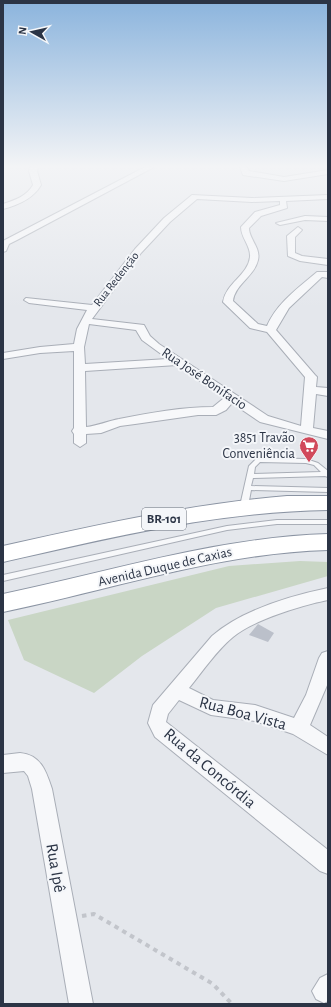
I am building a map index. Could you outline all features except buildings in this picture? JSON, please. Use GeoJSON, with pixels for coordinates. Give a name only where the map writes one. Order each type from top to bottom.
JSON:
{"type":"FeatureCollection","features":[{"type":"Feature","properties":{"kind":"highway","name":"BR-101"},"geometry":{"type":"LineString","coordinates":[[3,554],[200,512],[246,497],[328,503]]}},
{"type":"Feature","properties":{"kind":"highway","name":"Avenida Duque de Caxias"},"geometry":{"type":"LineString","coordinates":[[3,604],[223,553],[261,546],[328,542]]}},
{"type":"Feature","properties":{"kind":"street"},"geometry":{"type":"LineString","coordinates":[[4,245],[62,214]]}},
{"type":"Feature","properties":{"kind":"street","name":"Rua Redenção"},"geometry":{"type":"LineString","coordinates":[[176,214],[167,220],[138,251],[94,308],[82,329],[78,368],[79,437],[117,423],[198,411],[216,411],[231,397]]}},
{"type":"Feature","properties":{"kind":"street"},"geometry":{"type":"LineString","coordinates":[[258,214],[245,227],[245,236],[254,251],[255,258],[246,276],[232,288],[228,296],[228,302],[254,326],[271,330],[310,377],[307,431]]}},
{"type":"Feature","properties":{"kind":"street"},"geometry":{"type":"LineString","coordinates":[[280,224],[305,218],[328,219]]}},
{"type":"Feature","properties":{"kind":"street"},"geometry":{"type":"LineString","coordinates":[[298,230],[291,236],[291,254],[300,258],[328,262]]}},
{"type":"Feature","properties":{"kind":"street"},"geometry":{"type":"LineString","coordinates":[[271,330],[275,320],[286,306],[324,274]]}},
{"type":"Feature","properties":{"kind":"street"},"geometry":{"type":"LineString","coordinates":[[30,300],[94,308]]}},
{"type":"Feature","properties":{"kind":"street","name":"Rua José Bonifacio"},"geometry":{"type":"LineString","coordinates":[[86,321],[140,327],[146,338],[155,346],[264,419],[307,431],[328,435]]}},
{"type":"Feature","properties":{"kind":"street"},"geometry":{"type":"LineString","coordinates":[[3,356],[40,350],[79,347]]}},
{"type":"Feature","properties":{"kind":"street"},"geometry":{"type":"LineString","coordinates":[[78,368],[178,362]]}},
{"type":"Feature","properties":{"kind":"street"},"geometry":{"type":"LineString","coordinates":[[310,390],[328,392]]}},
{"type":"Feature","properties":{"kind":"street","name":"Rua da Concórdia"},"geometry":{"type":"LineString","coordinates":[[328,594],[299,600],[243,623],[229,631],[218,641],[159,711],[157,723],[162,731],[328,863]]}},
{"type":"Feature","properties":{"kind":"street"},"geometry":{"type":"LineString","coordinates":[[299,728],[315,695],[328,658]]}},
{"type":"Feature","properties":{"kind":"street","name":"Rua Boa Vista"},"geometry":{"type":"LineString","coordinates":[[177,691],[211,707],[255,713],[299,728],[328,748]]}},
{"type":"Feature","properties":{"kind":"street","name":"Rua Ipê"},"geometry":{"type":"LineString","coordinates":[[3,764],[24,761],[30,763],[36,770],[42,789],[81,1004]]}},
{"type":"Feature","properties":{"kind":"lane"},"geometry":{"type":"LineString","coordinates":[[328,475],[320,466],[312,462],[263,460],[255,462],[250,476],[246,497],[328,490]]}},
{"type":"Feature","properties":{"kind":"lane"},"geometry":{"type":"LineString","coordinates":[[250,476],[328,475]]}},
{"type":"Feature","properties":{"kind":"lane"},"geometry":{"type":"LineString","coordinates":[[3,578],[227,528],[277,522],[328,522]]}},
{"type":"Feature","properties":{"kind":"path"},"geometry":{"type":"LineString","coordinates":[[66,920],[94,914],[213,984],[232,1004]]}},
{"type":"Feature","properties":{"kind":"green space"},"geometry":{"type":"Polygon","coordinates":[[[300,561],[328,562],[328,576],[216,608],[142,656],[94,693],[24,660],[8,620],[229,566],[300,561]]]}},
{"type":"Feature","properties":{"kind":"place","name":"3851 Travão Conveniência"},"geometry":{"type":"Point","coordinates":[309,463]}}]}
